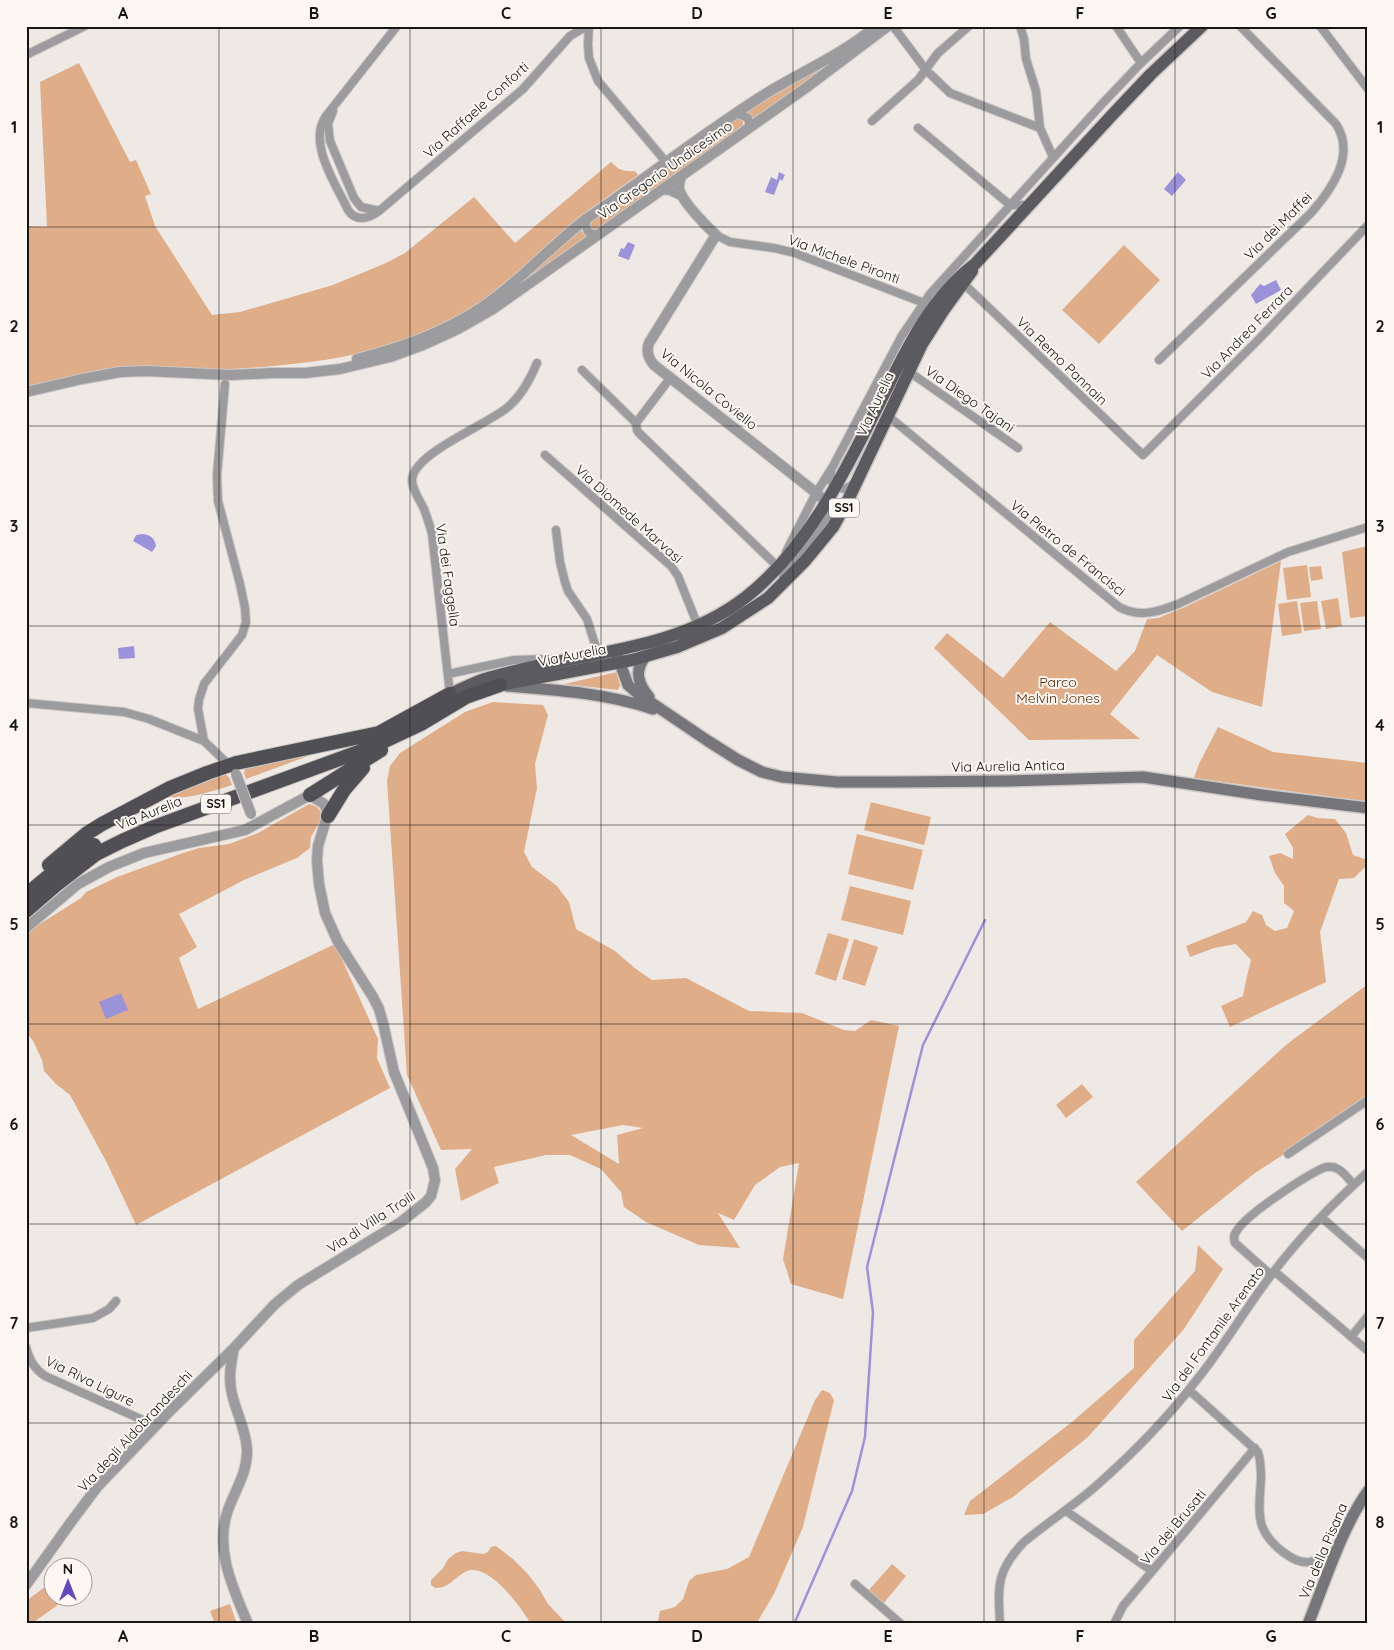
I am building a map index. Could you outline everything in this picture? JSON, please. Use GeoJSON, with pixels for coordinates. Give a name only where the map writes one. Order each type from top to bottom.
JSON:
{"type":"FeatureCollection","features":[{"type":"Feature","properties":{"kind":"highway","name":"Via Aurelia"},"geometry":{"type":"LineString","coordinates":[[26,911],[88,859],[122,841],[178,818],[372,747],[420,724],[466,697],[500,685]]}},
{"type":"Feature","properties":{"kind":"highway","name":"Via Aurelia"},"geometry":{"type":"LineString","coordinates":[[26,895],[76,856],[126,828],[357,744],[382,733],[450,694]]}},
{"type":"Feature","properties":{"kind":"highway"},"geometry":{"type":"LineString","coordinates":[[310,795],[420,724]]}},
{"type":"Feature","properties":{"kind":"highway"},"geometry":{"type":"LineString","coordinates":[[26,888],[52,862],[86,834],[117,815],[170,788],[207,773],[233,769],[382,733]]}},
{"type":"Feature","properties":{"kind":"highway"},"geometry":{"type":"LineString","coordinates":[[328,816],[352,779],[378,752]]}},
{"type":"Feature","properties":{"kind":"main road","name":"Via Aurelia"},"geometry":{"type":"LineString","coordinates":[[450,694],[484,679],[661,640],[698,626],[744,598],[781,564],[817,518],[903,356],[935,304],[955,281],[975,264],[1138,88],[1202,26]]}},
{"type":"Feature","properties":{"kind":"main road","name":"Via Aurelia"},"geometry":{"type":"LineString","coordinates":[[500,685],[620,663],[687,644],[714,632],[755,607],[777,589],[805,561],[826,536],[840,515],[908,371],[934,325],[964,284],[975,264]]}},
{"type":"Feature","properties":{"kind":"main road"},"geometry":{"type":"LineString","coordinates":[[615,650],[628,685],[664,712]]}},
{"type":"Feature","properties":{"kind":"main road"},"geometry":{"type":"LineString","coordinates":[[645,657],[638,674],[639,682],[643,690],[664,712]]}},
{"type":"Feature","properties":{"kind":"main road"},"geometry":{"type":"LineString","coordinates":[[500,685],[589,693],[619,693],[626,690],[628,685]]}},
{"type":"Feature","properties":{"kind":"main road"},"geometry":{"type":"LineString","coordinates":[[589,693],[631,702],[664,712]]}},
{"type":"Feature","properties":{"kind":"main road","name":"Via Aurelia Antica"},"geometry":{"type":"LineString","coordinates":[[664,712],[708,742],[748,765],[768,774],[787,778],[837,782],[906,782],[1143,777],[1262,795],[1368,808]]}},
{"type":"Feature","properties":{"kind":"main road","name":"Via della Pisana"},"geometry":{"type":"LineString","coordinates":[[1308,1624],[1355,1512],[1368,1491]]}},
{"type":"Feature","properties":{"kind":"street"},"geometry":{"type":"LineString","coordinates":[[26,55],[85,26]]}},
{"type":"Feature","properties":{"kind":"street","name":"Via Raffaele Conforti"},"geometry":{"type":"LineString","coordinates":[[397,26],[324,119],[320,129],[319,142],[323,157],[351,215],[357,218],[365,218],[379,211],[523,89],[567,39],[588,26]]}},
{"type":"Feature","properties":{"kind":"street"},"geometry":{"type":"LineString","coordinates":[[588,26],[588,53],[598,82],[666,162]]}},
{"type":"Feature","properties":{"kind":"street","name":"Via Gregorio Undicesimo"},"geometry":{"type":"LineString","coordinates":[[273,373],[374,354],[408,344],[464,318],[497,296],[550,248],[586,219],[666,162],[736,113],[846,48],[876,26]]}},
{"type":"Feature","properties":{"kind":"street","name":"Via Gregorio Undicesimo"},"geometry":{"type":"LineString","coordinates":[[26,392],[120,372],[146,371],[221,375],[305,373],[340,369],[390,357],[431,342],[485,314],[807,87],[888,26]]}},
{"type":"Feature","properties":{"kind":"street"},"geometry":{"type":"LineString","coordinates":[[893,26],[926,70],[942,87],[954,95],[1040,128]]}},
{"type":"Feature","properties":{"kind":"street"},"geometry":{"type":"LineString","coordinates":[[872,120],[918,80],[938,53],[969,26]]}},
{"type":"Feature","properties":{"kind":"street"},"geometry":{"type":"LineString","coordinates":[[1020,26],[1024,39],[1026,59],[1036,91],[1040,128],[1053,157]]}},
{"type":"Feature","properties":{"kind":"street"},"geometry":{"type":"LineString","coordinates":[[1116,26],[1141,63]]}},
{"type":"Feature","properties":{"kind":"street","name":"Via Aurelia"},"geometry":{"type":"LineString","coordinates":[[781,564],[816,493],[832,468],[884,368],[901,337],[924,303],[1053,157],[1141,63],[1180,26]]}},
{"type":"Feature","properties":{"kind":"street","name":"Via dei Maffei"},"geometry":{"type":"LineString","coordinates":[[1159,360],[1311,213],[1332,186],[1342,159],[1343,141],[1336,124],[1240,26]]}},
{"type":"Feature","properties":{"kind":"street"},"geometry":{"type":"LineString","coordinates":[[1320,26],[1368,89]]}},
{"type":"Feature","properties":{"kind":"street"},"geometry":{"type":"LineString","coordinates":[[1159,46],[1169,58]]}},
{"type":"Feature","properties":{"kind":"street"},"geometry":{"type":"LineString","coordinates":[[1117,88],[1138,88]]}},
{"type":"Feature","properties":{"kind":"street","name":"Via Raffaele Conforti"},"geometry":{"type":"LineString","coordinates":[[336,105],[328,124],[328,135],[332,147],[355,201],[364,208],[379,211]]}},
{"type":"Feature","properties":{"kind":"street","name":"Via Gregorio Undicesimo"},"geometry":{"type":"LineString","coordinates":[[736,113],[748,118],[748,128]]}},
{"type":"Feature","properties":{"kind":"street"},"geometry":{"type":"LineString","coordinates":[[918,128],[1010,205],[1030,205]]}},
{"type":"Feature","properties":{"kind":"street"},"geometry":{"type":"LineString","coordinates":[[681,176],[680,189],[683,197]]}},
{"type":"Feature","properties":{"kind":"street"},"geometry":{"type":"LineString","coordinates":[[662,190],[670,191],[683,197]]}},
{"type":"Feature","properties":{"kind":"street","name":"Via Michele Pironti"},"geometry":{"type":"LineString","coordinates":[[683,197],[716,235],[730,242],[795,253],[924,303]]}},
{"type":"Feature","properties":{"kind":"street","name":"Via Gregorio Undicesimo"},"geometry":{"type":"LineString","coordinates":[[586,219],[588,232],[592,235],[598,234]]}},
{"type":"Feature","properties":{"kind":"street","name":"Via Andrea Ferrara"},"geometry":{"type":"LineString","coordinates":[[1143,455],[1259,339],[1368,225]]}},
{"type":"Feature","properties":{"kind":"street","name":"Via Nicola Coviello"},"geometry":{"type":"LineString","coordinates":[[716,235],[649,343],[648,353],[650,361],[816,493]]}},
{"type":"Feature","properties":{"kind":"street","name":"Via Remo Pannain"},"geometry":{"type":"LineString","coordinates":[[964,284],[1143,455]]}},
{"type":"Feature","properties":{"kind":"street"},"geometry":{"type":"LineString","coordinates":[[884,368],[903,356]]}},
{"type":"Feature","properties":{"kind":"street","name":"Via dei Faggella"},"geometry":{"type":"LineString","coordinates":[[448,674],[432,534],[424,509],[413,487],[412,477],[420,464],[429,455],[495,417],[510,406],[526,386],[537,362]]}},
{"type":"Feature","properties":{"kind":"street"},"geometry":{"type":"LineString","coordinates":[[582,370],[636,423],[639,433],[781,564]]}},
{"type":"Feature","properties":{"kind":"street","name":"Via Diego Tajani"},"geometry":{"type":"LineString","coordinates":[[908,371],[1018,448]]}},
{"type":"Feature","properties":{"kind":"street"},"geometry":{"type":"LineString","coordinates":[[636,423],[671,377]]}},
{"type":"Feature","properties":{"kind":"street"},"geometry":{"type":"LineString","coordinates":[[204,741],[199,714],[200,694],[211,674],[242,635],[246,617],[234,561],[218,502],[217,475],[225,384]]}},
{"type":"Feature","properties":{"kind":"street","name":"Via Pietro de Francisci"},"geometry":{"type":"LineString","coordinates":[[887,415],[1119,607],[1133,612],[1148,613],[1178,604],[1288,552],[1368,527]]}},
{"type":"Feature","properties":{"kind":"street","name":"Via Diomede Marvasi"},"geometry":{"type":"LineString","coordinates":[[545,455],[671,566],[678,576],[698,626]]}},
{"type":"Feature","properties":{"kind":"street"},"geometry":{"type":"LineString","coordinates":[[832,468],[830,478],[831,483],[835,487],[846,488],[852,486],[856,481]]}},
{"type":"Feature","properties":{"kind":"street"},"geometry":{"type":"LineString","coordinates":[[777,589],[788,570],[826,520],[829,510],[826,502],[816,493]]}},
{"type":"Feature","properties":{"kind":"street"},"geometry":{"type":"LineString","coordinates":[[556,530],[560,562],[568,591],[587,619],[598,654]]}},
{"type":"Feature","properties":{"kind":"street","name":"Via Aurelia"},"geometry":{"type":"LineString","coordinates":[[448,674],[514,660],[542,659],[564,661]]}},
{"type":"Feature","properties":{"kind":"street"},"geometry":{"type":"LineString","coordinates":[[448,674],[450,694]]}},
{"type":"Feature","properties":{"kind":"street"},"geometry":{"type":"LineString","coordinates":[[26,703],[124,712],[149,719],[204,741],[233,769],[254,826]]}},
{"type":"Feature","properties":{"kind":"street"},"geometry":{"type":"LineString","coordinates":[[26,928],[78,884],[116,863],[136,856],[254,826],[310,795],[326,807],[328,816]]}},
{"type":"Feature","properties":{"kind":"street","name":"Via di Villa Troili"},"geometry":{"type":"LineString","coordinates":[[234,1348],[282,1298],[298,1285],[401,1222],[429,1199],[434,1185],[432,1164],[394,1072],[384,1023],[379,1009],[338,942],[325,913],[319,884],[317,855],[321,835],[328,816]]}},
{"type":"Feature","properties":{"kind":"street"},"geometry":{"type":"LineString","coordinates":[[1288,1154],[1368,1100]]}},
{"type":"Feature","properties":{"kind":"street"},"geometry":{"type":"LineString","coordinates":[[1354,1185],[1338,1169],[1329,1166],[1323,1168],[1261,1207],[1240,1226],[1234,1234],[1234,1243],[1368,1351]]}},
{"type":"Feature","properties":{"kind":"street","name":"Via del Fontanile Arenato"},"geometry":{"type":"LineString","coordinates":[[1000,1624],[998,1588],[1010,1559],[1024,1542],[1095,1487],[1170,1412],[1215,1356],[1273,1273],[1295,1246],[1321,1217],[1367,1173]]}},
{"type":"Feature","properties":{"kind":"street"},"geometry":{"type":"LineString","coordinates":[[1321,1217],[1368,1258]]}},
{"type":"Feature","properties":{"kind":"street"},"geometry":{"type":"LineString","coordinates":[[26,1328],[93,1318],[109,1309],[116,1301]]}},
{"type":"Feature","properties":{"kind":"street"},"geometry":{"type":"LineString","coordinates":[[1351,1336],[1368,1316]]}},
{"type":"Feature","properties":{"kind":"street","name":"Via Riva Ligure"},"geometry":{"type":"LineString","coordinates":[[26,1347],[34,1366],[46,1376],[156,1426]]}},
{"type":"Feature","properties":{"kind":"street"},"geometry":{"type":"LineString","coordinates":[[234,1348],[230,1368],[230,1384],[245,1439],[247,1455],[243,1476],[225,1517],[222,1543],[230,1578],[248,1624]]}},
{"type":"Feature","properties":{"kind":"street","name":"Via degli Aldobrandeschi"},"geometry":{"type":"LineString","coordinates":[[26,1585],[98,1486],[234,1348]]}},
{"type":"Feature","properties":{"kind":"street"},"geometry":{"type":"LineString","coordinates":[[1189,1390],[1255,1448],[1261,1465],[1260,1505],[1262,1529],[1267,1538],[1285,1553],[1303,1563],[1314,1562],[1338,1550]]}},
{"type":"Feature","properties":{"kind":"street","name":"Via dei Brusati"},"geometry":{"type":"LineString","coordinates":[[1114,1624],[1123,1606],[1255,1448]]}},
{"type":"Feature","properties":{"kind":"street"},"geometry":{"type":"LineString","coordinates":[[1066,1511],[1152,1571]]}},
{"type":"Feature","properties":{"kind":"street"},"geometry":{"type":"LineString","coordinates":[[855,1584],[901,1624]]}},
{"type":"Feature","properties":{"kind":"green space"},"geometry":{"type":"Polygon","coordinates":[[[844,54],[752,122],[751,116],[745,111],[773,93],[844,54]]]}},
{"type":"Feature","properties":{"kind":"green space"},"geometry":{"type":"Polygon","coordinates":[[[79,63],[130,162],[136,160],[151,194],[145,196],[155,226],[212,315],[240,312],[333,285],[386,263],[405,253],[474,197],[515,243],[611,162],[619,169],[635,171],[638,175],[568,226],[508,281],[476,306],[448,322],[389,346],[327,360],[232,369],[220,372],[129,368],[93,371],[26,388],[26,226],[47,227],[40,82],[79,63]]]}},
{"type":"Feature","properties":{"kind":"green space"},"geometry":{"type":"Polygon","coordinates":[[[736,118],[743,121],[743,127],[599,229],[591,228],[590,221],[736,118]]]}},
{"type":"Feature","properties":{"kind":"green space"},"geometry":{"type":"Polygon","coordinates":[[[581,228],[587,237],[501,297],[581,228]]]}},
{"type":"Feature","properties":{"kind":"green space"},"geometry":{"type":"Polygon","coordinates":[[[1124,245],[1160,280],[1099,344],[1062,310],[1124,245]]]}},
{"type":"Feature","properties":{"kind":"green space"},"geometry":{"type":"Polygon","coordinates":[[[1368,546],[1368,616],[1350,618],[1342,552],[1368,546]]]}},
{"type":"Feature","properties":{"kind":"green space","name":"Parco Melvin Jones"},"geometry":{"type":"Polygon","coordinates":[[[1281,561],[1262,707],[1212,692],[1157,655],[1110,714],[1140,739],[1029,740],[934,648],[947,633],[1003,678],[1050,622],[1116,671],[1135,651],[1147,619],[1158,618],[1185,607],[1281,561]]]}},
{"type":"Feature","properties":{"kind":"green space"},"geometry":{"type":"Polygon","coordinates":[[[1307,565],[1311,597],[1287,600],[1283,568],[1307,565]]]}},
{"type":"Feature","properties":{"kind":"green space"},"geometry":{"type":"Polygon","coordinates":[[[1321,566],[1323,579],[1311,581],[1309,567],[1321,566]]]}},
{"type":"Feature","properties":{"kind":"green space"},"geometry":{"type":"Polygon","coordinates":[[[1338,598],[1342,626],[1326,629],[1321,601],[1338,598]]]}},
{"type":"Feature","properties":{"kind":"green space"},"geometry":{"type":"Polygon","coordinates":[[[1297,601],[1302,633],[1282,636],[1278,604],[1297,601]]]}},
{"type":"Feature","properties":{"kind":"green space"},"geometry":{"type":"Polygon","coordinates":[[[1317,601],[1321,629],[1304,631],[1300,603],[1317,601]]]}},
{"type":"Feature","properties":{"kind":"green space"},"geometry":{"type":"Polygon","coordinates":[[[617,672],[620,686],[618,690],[564,684],[617,672]]]}},
{"type":"Feature","properties":{"kind":"green space"},"geometry":{"type":"Polygon","coordinates":[[[493,702],[543,705],[548,715],[535,764],[537,788],[524,852],[532,867],[557,886],[569,902],[576,929],[615,951],[652,980],[686,978],[749,1011],[802,1013],[844,1030],[855,1031],[871,1020],[899,1026],[843,1299],[791,1284],[783,1259],[799,1163],[780,1167],[755,1185],[734,1220],[718,1213],[740,1248],[699,1245],[646,1222],[624,1207],[621,1192],[601,1169],[570,1155],[546,1155],[494,1167],[499,1183],[461,1201],[455,1169],[472,1149],[441,1150],[407,1075],[387,781],[390,766],[400,753],[465,712],[493,702]],[[623,1125],[571,1135],[619,1164],[617,1135],[643,1128],[623,1125]]]}},
{"type":"Feature","properties":{"kind":"green space"},"geometry":{"type":"Polygon","coordinates":[[[1218,727],[1273,752],[1368,763],[1368,802],[1194,778],[1218,727]]]}},
{"type":"Feature","properties":{"kind":"green space"},"geometry":{"type":"Polygon","coordinates":[[[319,752],[246,779],[244,773],[245,768],[319,752]]]}},
{"type":"Feature","properties":{"kind":"green space"},"geometry":{"type":"Polygon","coordinates":[[[224,774],[229,777],[232,785],[181,798],[167,796],[181,789],[224,774]]]}},
{"type":"Feature","properties":{"kind":"green space"},"geometry":{"type":"Polygon","coordinates":[[[871,802],[931,817],[924,845],[864,830],[871,802]]]}},
{"type":"Feature","properties":{"kind":"green space"},"geometry":{"type":"Polygon","coordinates":[[[309,804],[318,808],[322,818],[311,837],[310,848],[297,858],[244,880],[179,914],[197,947],[179,958],[198,1009],[335,944],[378,1039],[377,1058],[390,1088],[136,1225],[107,1163],[70,1095],[44,1071],[42,1060],[33,1041],[26,1032],[26,936],[35,927],[81,898],[86,892],[117,877],[199,848],[229,844],[258,833],[309,804]]]}},
{"type":"Feature","properties":{"kind":"green space"},"geometry":{"type":"Polygon","coordinates":[[[1308,815],[1318,818],[1335,819],[1346,833],[1353,855],[1368,860],[1368,864],[1354,878],[1339,879],[1320,932],[1326,982],[1230,1027],[1221,1006],[1243,996],[1251,960],[1236,944],[1214,948],[1190,957],[1186,946],[1246,922],[1253,911],[1262,915],[1266,925],[1275,931],[1287,928],[1294,911],[1284,903],[1284,886],[1275,873],[1269,856],[1280,853],[1293,859],[1293,848],[1285,834],[1308,815]]]}},
{"type":"Feature","properties":{"kind":"green space"},"geometry":{"type":"Polygon","coordinates":[[[857,834],[923,850],[913,890],[848,874],[857,834]]]}},
{"type":"Feature","properties":{"kind":"green space"},"geometry":{"type":"Polygon","coordinates":[[[850,886],[911,901],[903,935],[841,920],[850,886]]]}},
{"type":"Feature","properties":{"kind":"green space"},"geometry":{"type":"Polygon","coordinates":[[[828,933],[849,939],[836,981],[815,974],[828,933]]]}},
{"type":"Feature","properties":{"kind":"green space"},"geometry":{"type":"Polygon","coordinates":[[[854,939],[878,947],[865,986],[842,979],[854,939]]]}},
{"type":"Feature","properties":{"kind":"green space"},"geometry":{"type":"Polygon","coordinates":[[[1368,984],[1368,1096],[1339,1119],[1255,1173],[1182,1231],[1136,1182],[1287,1044],[1368,984]]]}},
{"type":"Feature","properties":{"kind":"green space"},"geometry":{"type":"Polygon","coordinates":[[[1082,1084],[1093,1097],[1066,1118],[1056,1105],[1082,1084]]]}},
{"type":"Feature","properties":{"kind":"green space"},"geometry":{"type":"Polygon","coordinates":[[[1198,1245],[1223,1269],[1184,1329],[1088,1437],[1013,1497],[983,1514],[964,1515],[970,1501],[1072,1422],[1134,1368],[1134,1340],[1195,1271],[1198,1245]]]}},
{"type":"Feature","properties":{"kind":"green space"},"geometry":{"type":"Polygon","coordinates":[[[822,1390],[830,1393],[834,1400],[803,1527],[774,1594],[756,1624],[661,1624],[658,1621],[660,1611],[675,1607],[683,1599],[689,1581],[696,1575],[727,1569],[749,1557],[815,1400],[822,1390]]]}},
{"type":"Feature","properties":{"kind":"green space"},"geometry":{"type":"Polygon","coordinates":[[[496,1546],[528,1574],[548,1604],[567,1624],[531,1624],[520,1607],[502,1587],[493,1579],[474,1570],[465,1572],[444,1587],[435,1588],[431,1585],[431,1580],[443,1568],[448,1559],[456,1553],[462,1551],[483,1554],[488,1552],[491,1547],[496,1546]]]}},
{"type":"Feature","properties":{"kind":"green space"},"geometry":{"type":"Polygon","coordinates":[[[892,1564],[906,1576],[883,1604],[868,1591],[892,1564]]]}},
{"type":"Feature","properties":{"kind":"green space"},"geometry":{"type":"Polygon","coordinates":[[[42,1589],[42,1608],[54,1608],[31,1624],[27,1624],[26,1601],[42,1589]]]}},
{"type":"Feature","properties":{"kind":"green space"},"geometry":{"type":"Polygon","coordinates":[[[230,1604],[237,1624],[215,1624],[210,1611],[230,1604]]]}},
{"type":"Feature","properties":{"kind":"shaded area"},"geometry":{"type":"Polygon","coordinates":[[[779,172],[785,175],[782,181],[780,179],[774,195],[765,192],[771,177],[777,180],[779,172]]]}},
{"type":"Feature","properties":{"kind":"shaded area"},"geometry":{"type":"Polygon","coordinates":[[[1178,172],[1186,180],[1172,196],[1164,189],[1178,172]]]}},
{"type":"Feature","properties":{"kind":"shaded area"},"geometry":{"type":"Polygon","coordinates":[[[628,242],[635,245],[629,260],[618,256],[621,248],[624,249],[628,242]]]}},
{"type":"Feature","properties":{"kind":"shaded area"},"geometry":{"type":"Polygon","coordinates":[[[1276,280],[1281,290],[1256,304],[1251,295],[1260,284],[1264,286],[1276,280]]]}},
{"type":"Feature","properties":{"kind":"shaded area"},"geometry":{"type":"Polygon","coordinates":[[[142,534],[153,539],[156,546],[152,552],[133,541],[136,535],[142,534]]]}},
{"type":"Feature","properties":{"kind":"shaded area"},"geometry":{"type":"Polygon","coordinates":[[[134,646],[135,658],[119,659],[118,648],[134,646]]]}},
{"type":"Feature","properties":{"kind":"shaded area"},"geometry":{"type":"Polygon","coordinates":[[[121,993],[128,1010],[106,1019],[99,1002],[121,993]]]}},
{"type":"Feature","properties":{"kind":"waterway"},"geometry":{"type":"LineString","coordinates":[[794,1624],[852,1491],[865,1437],[873,1312],[867,1267],[923,1045],[985,920]]}}]}
